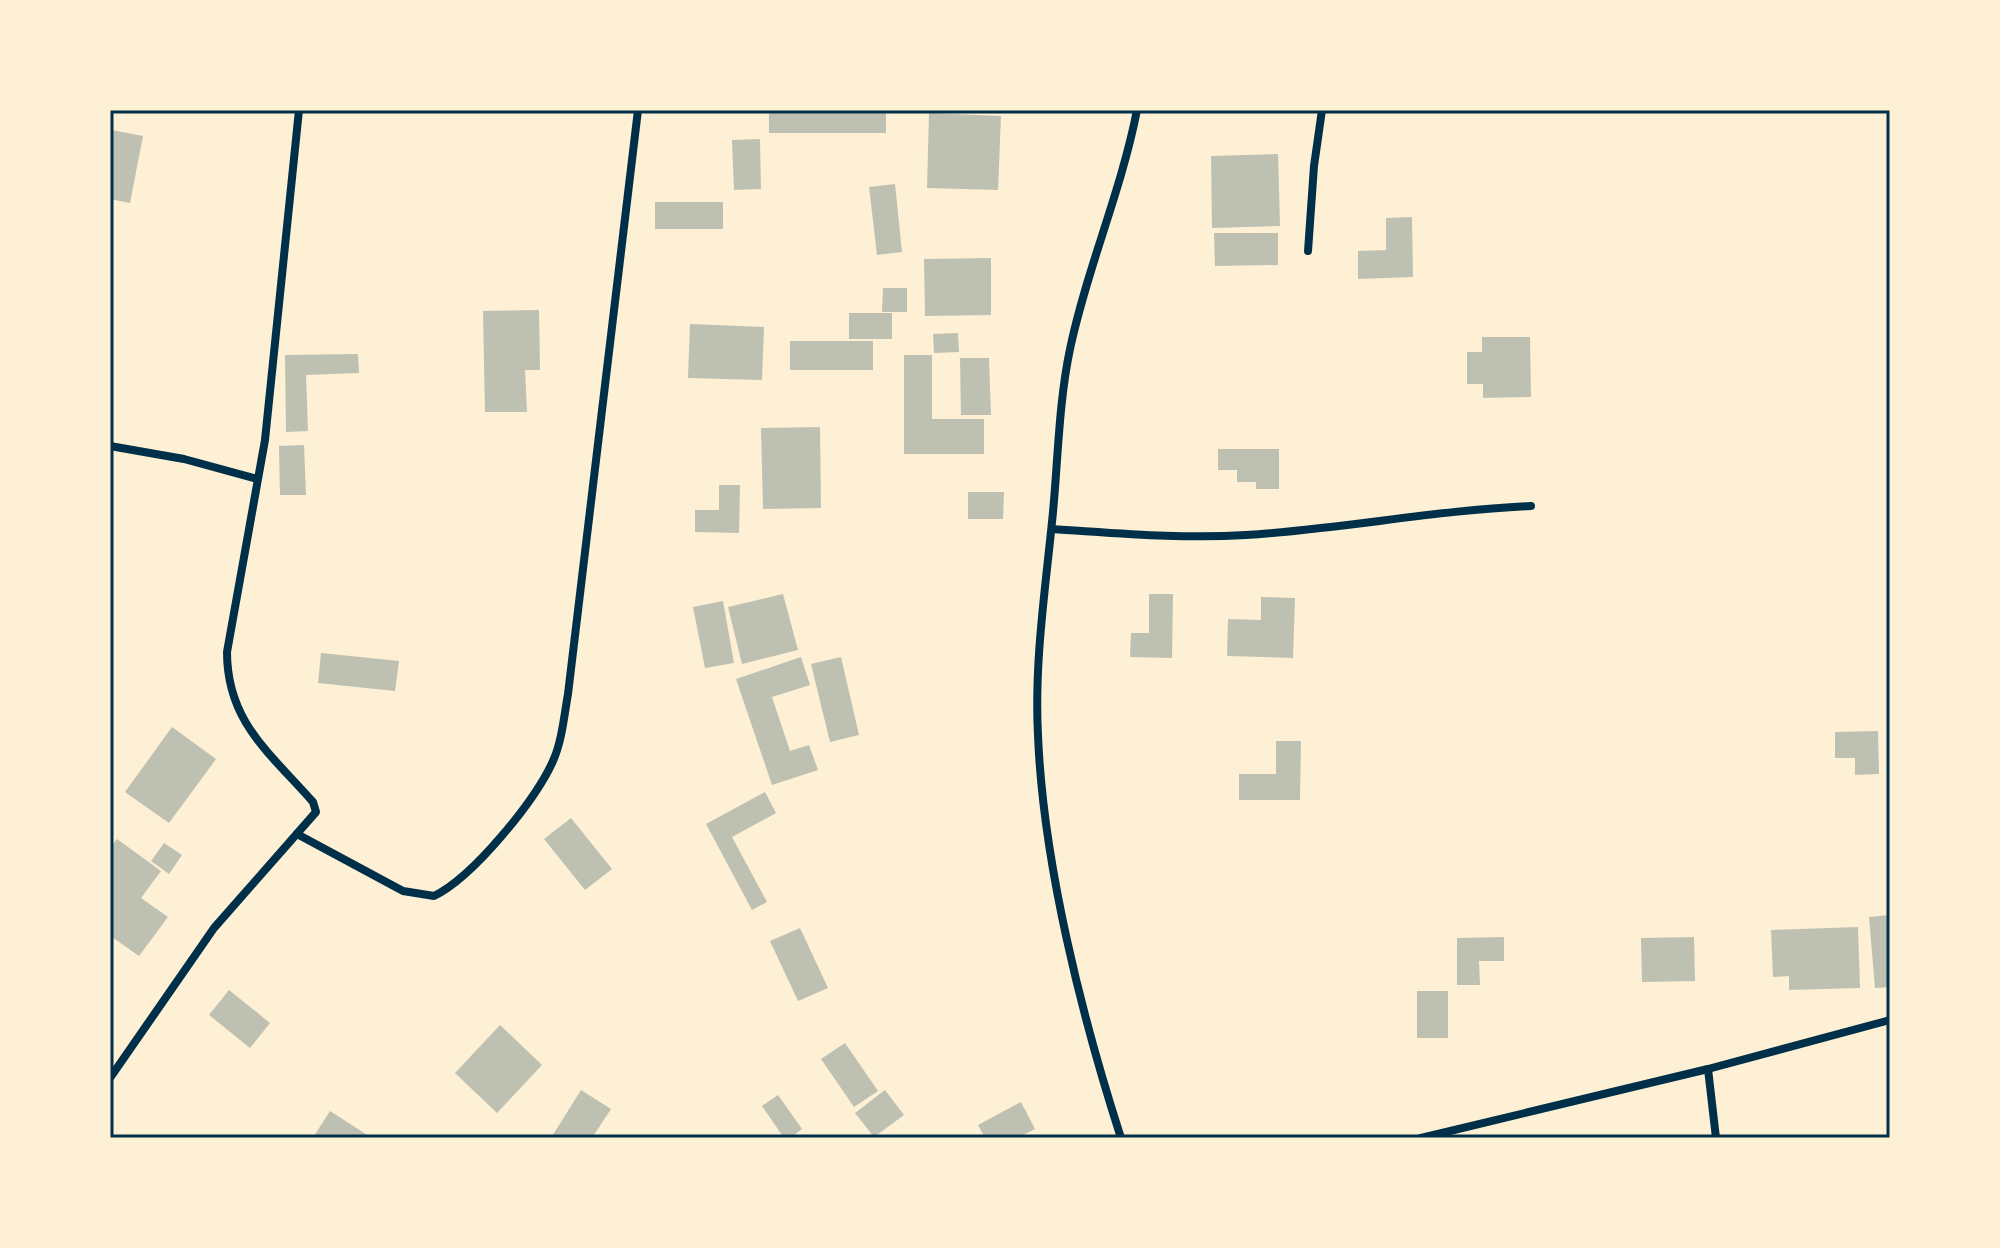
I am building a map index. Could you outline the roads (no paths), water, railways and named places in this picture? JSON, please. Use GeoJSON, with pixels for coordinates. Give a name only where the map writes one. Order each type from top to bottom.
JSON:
{"type":"FeatureCollection","features":[{"type":"Feature","properties":{"kind":"street"},"geometry":{"type":"LineString","coordinates":[[110,1078],[214,928],[315,814],[313,802],[240,718],[227,671],[227,652],[265,440],[299,110]]}},
{"type":"Feature","properties":{"kind":"street"},"geometry":{"type":"LineString","coordinates":[[297,834],[403,891],[434,896],[486,851],[540,786],[554,759],[568,694],[638,110]]}},
{"type":"Feature","properties":{"kind":"street"},"geometry":{"type":"LineString","coordinates":[[1121,1138],[1067,939],[1040,775],[1039,664],[1069,353],[1083,294],[1128,160],[1137,110]]}},
{"type":"Feature","properties":{"kind":"street"},"geometry":{"type":"LineString","coordinates":[[1308,251],[1322,110]]}},
{"type":"Feature","properties":{"kind":"street"},"geometry":{"type":"LineString","coordinates":[[110,446],[184,459],[257,479]]}},
{"type":"Feature","properties":{"kind":"street"},"geometry":{"type":"LineString","coordinates":[[1052,529],[1174,537],[1246,535],[1460,509],[1531,506]]}},
{"type":"Feature","properties":{"kind":"street"},"geometry":{"type":"LineString","coordinates":[[1421,1138],[1708,1069],[1890,1020]]}},
{"type":"Feature","properties":{"kind":"street"},"geometry":{"type":"LineString","coordinates":[[1708,1069],[1716,1138]]}}]}
